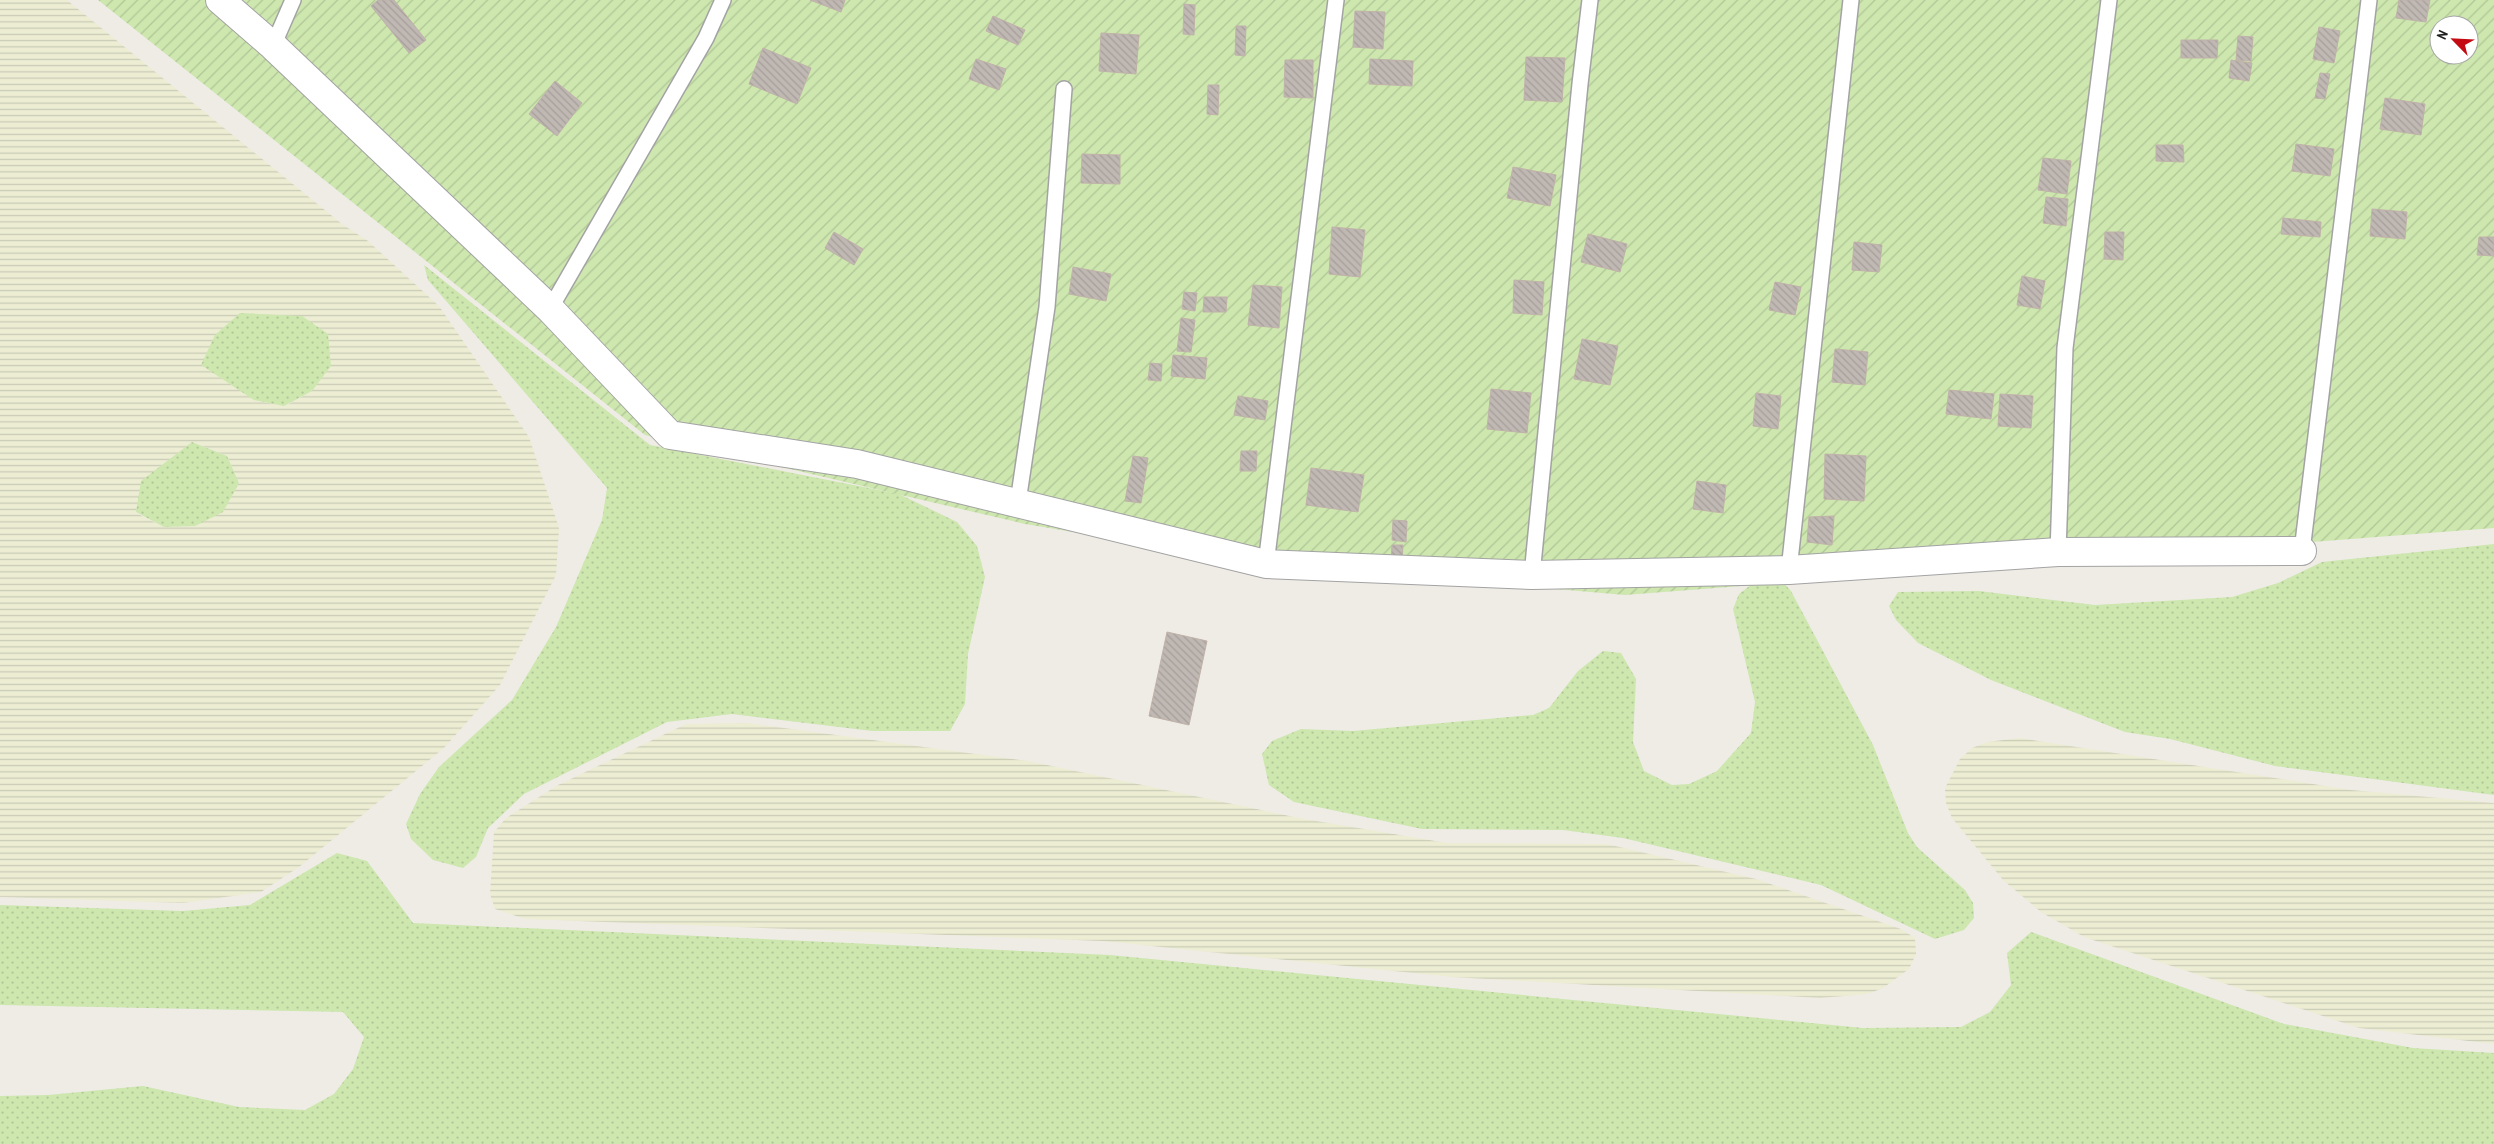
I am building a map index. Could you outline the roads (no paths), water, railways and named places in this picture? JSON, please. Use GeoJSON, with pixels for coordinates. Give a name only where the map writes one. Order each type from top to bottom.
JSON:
{"type":"FeatureCollection","features":[{"type":"Feature","properties":{"kind":"street"},"geometry":{"type":"LineString","coordinates":[[220,0],[272,46],[550,309],[670,435],[857,464],[1266,564],[1532,574],[1789,570],[2058,552],[2302,552]]}},
{"type":"Feature","properties":{"kind":"lane"},"geometry":{"type":"LineString","coordinates":[[272,46],[293,0]]}},
{"type":"Feature","properties":{"kind":"lane"},"geometry":{"type":"LineString","coordinates":[[550,309],[706,38],[724,0]]}},
{"type":"Feature","properties":{"kind":"lane"},"geometry":{"type":"LineString","coordinates":[[1266,564],[1336,0]]}},
{"type":"Feature","properties":{"kind":"lane"},"geometry":{"type":"LineString","coordinates":[[1532,574],[1580,84],[1590,0]]}},
{"type":"Feature","properties":{"kind":"lane"},"geometry":{"type":"LineString","coordinates":[[1789,570],[1851,0]]}},
{"type":"Feature","properties":{"kind":"lane"},"geometry":{"type":"LineString","coordinates":[[2058,552],[2065,348],[2109,0]]}},
{"type":"Feature","properties":{"kind":"lane"},"geometry":{"type":"LineString","coordinates":[[2302,552],[2369,0]]}},
{"type":"Feature","properties":{"kind":"lane"},"geometry":{"type":"LineString","coordinates":[[1018,502],[1047,307],[1064,89]]}}]}
